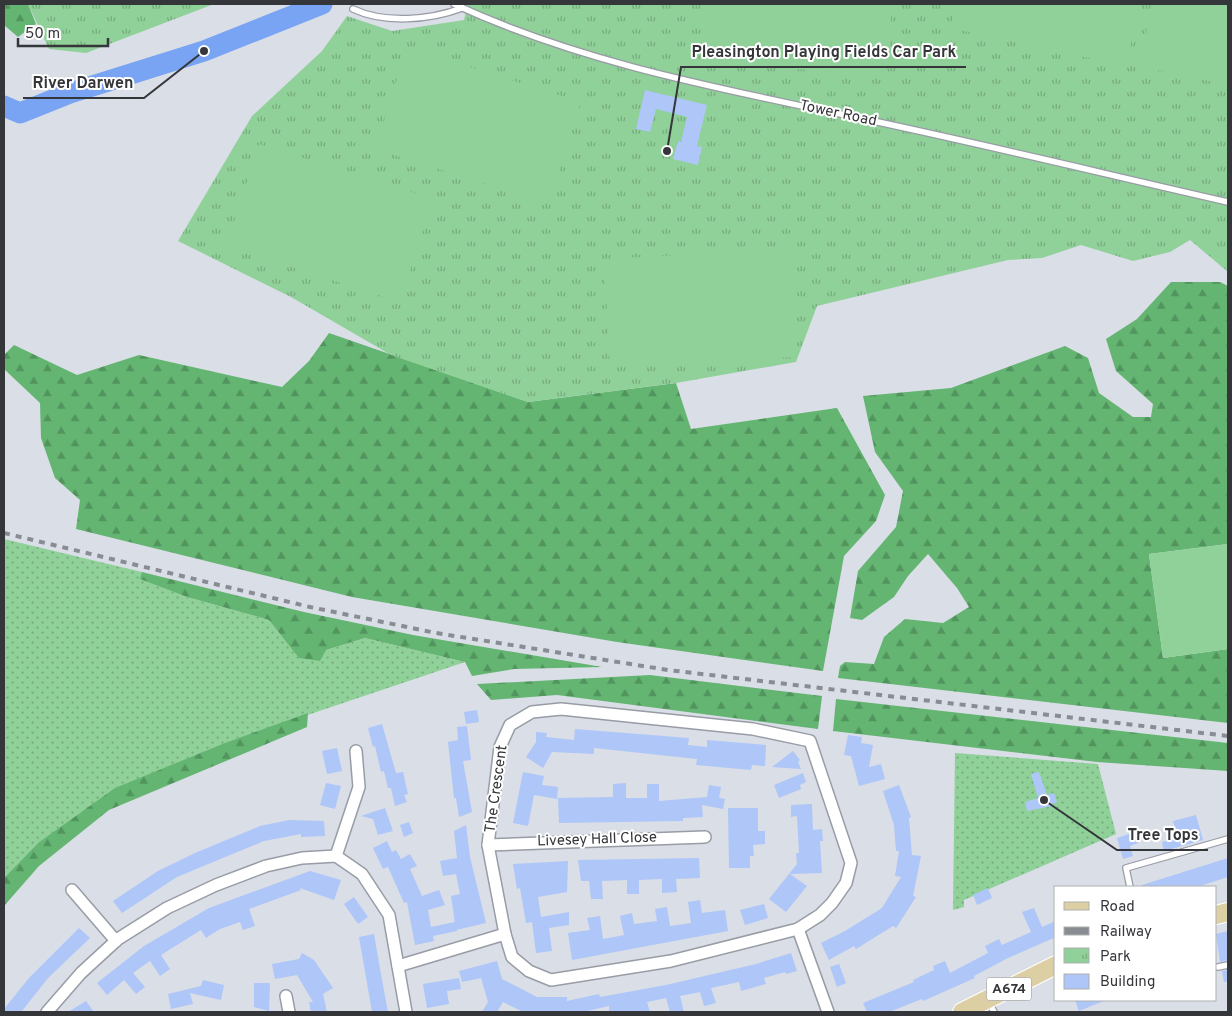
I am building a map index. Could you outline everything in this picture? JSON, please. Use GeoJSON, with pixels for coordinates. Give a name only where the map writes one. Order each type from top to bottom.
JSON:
{"type":"FeatureCollection","features":[{"type":"Feature","properties":{"kind":"main road","name":"A674"},"geometry":{"type":"LineString","coordinates":[[962,1012],[991,1006],[1054,966]]}},
{"type":"Feature","properties":{"kind":"street","name":"The Crescent"},"geometry":{"type":"LineString","coordinates":[[561,709],[754,729],[810,741],[851,863],[846,883],[832,903],[820,915],[798,929],[671,961],[551,980],[530,971],[512,957],[505,934],[488,845],[500,747],[510,724],[532,712],[561,709]]}},
{"type":"Feature","properties":{"kind":"street"},"geometry":{"type":"LineString","coordinates":[[336,856],[359,786],[356,751]]}},
{"type":"Feature","properties":{"kind":"street","name":"Livesey Hall Close"},"geometry":{"type":"LineString","coordinates":[[488,845],[705,837]]}},
{"type":"Feature","properties":{"kind":"street"},"geometry":{"type":"LineString","coordinates":[[50,1011],[81,974],[116,941],[167,908],[216,884],[266,866],[302,858],[336,856],[362,874],[388,915],[406,1012]]}},
{"type":"Feature","properties":{"kind":"street"},"geometry":{"type":"LineString","coordinates":[[72,890],[116,941]]}},
{"type":"Feature","properties":{"kind":"street"},"geometry":{"type":"LineString","coordinates":[[798,929],[828,1012]]}},
{"type":"Feature","properties":{"kind":"street"},"geometry":{"type":"LineString","coordinates":[[398,966],[505,934]]}},
{"type":"Feature","properties":{"kind":"street"},"geometry":{"type":"LineString","coordinates":[[286,996],[289,1012]]}},
{"type":"Feature","properties":{"kind":"lane","name":"Tower Road"},"geometry":{"type":"LineString","coordinates":[[454,4],[569,49],[717,89],[862,119],[1228,202]]}},
{"type":"Feature","properties":{"kind":"lane"},"geometry":{"type":"LineString","coordinates":[[352,9],[372,16],[391,18],[444,14],[462,8]]}},
{"type":"Feature","properties":{"kind":"lane"},"geometry":{"type":"LineString","coordinates":[[1130,886],[1126,868],[1228,839]]}},
{"type":"Feature","properties":{"kind":"lane"},"geometry":{"type":"LineString","coordinates":[[1218,967],[1228,965]]}},
{"type":"Feature","properties":{"kind":"green space"},"geometry":{"type":"Polygon","coordinates":[[[4,4],[28,4],[36,24],[18,37],[4,25],[4,4]]]}},
{"type":"Feature","properties":{"kind":"green space"},"geometry":{"type":"Polygon","coordinates":[[[28,4],[214,4],[86,53],[49,49],[28,4]]]}},
{"type":"Feature","properties":{"kind":"green space"},"geometry":{"type":"Polygon","coordinates":[[[468,4],[1228,4],[1228,272],[1190,240],[1170,252],[1133,261],[1081,245],[1042,258],[1008,260],[817,306],[796,362],[676,383],[528,402],[391,355],[291,297],[178,241],[252,116],[322,51],[347,16],[392,31],[464,20],[468,4]]]}},
{"type":"Feature","properties":{"kind":"green space"},"geometry":{"type":"Polygon","coordinates":[[[706,4],[892,4],[887,75],[702,63],[706,4]]]}},
{"type":"Feature","properties":{"kind":"green space"},"geometry":{"type":"Polygon","coordinates":[[[956,4],[1140,4],[1126,66],[950,28],[956,4]]]}},
{"type":"Feature","properties":{"kind":"green space"},"geometry":{"type":"Polygon","coordinates":[[[1152,4],[1228,4],[1228,85],[1139,66],[1152,4]]]}},
{"type":"Feature","properties":{"kind":"green space"},"geometry":{"type":"Polygon","coordinates":[[[407,47],[581,102],[549,204],[375,149],[407,47]]]}},
{"type":"Feature","properties":{"kind":"green space"},"geometry":{"type":"Polygon","coordinates":[[[259,144],[433,199],[400,302],[226,246],[259,144]]]}},
{"type":"Feature","properties":{"kind":"green space"},"geometry":{"type":"Polygon","coordinates":[[[791,249],[797,357],[610,367],[604,259],[791,249]]]}},
{"type":"Feature","properties":{"kind":"green space"},"geometry":{"type":"Polygon","coordinates":[[[1171,282],[1220,282],[1228,286],[1228,544],[1149,554],[1163,658],[1228,649],[1228,723],[838,678],[840,666],[845,662],[874,664],[884,637],[905,619],[943,623],[969,607],[957,588],[928,554],[908,576],[894,597],[862,620],[850,618],[858,571],[896,527],[903,491],[875,452],[863,396],[951,388],[1065,346],[1088,358],[1099,393],[1133,417],[1151,417],[1153,404],[1116,371],[1106,339],[1137,319],[1171,282]]]}},
{"type":"Feature","properties":{"kind":"green space"},"geometry":{"type":"Polygon","coordinates":[[[329,333],[528,402],[676,383],[691,429],[837,408],[885,495],[876,521],[844,556],[823,671],[617,642],[352,597],[76,529],[80,500],[55,478],[41,438],[40,403],[4,369],[4,355],[14,345],[77,375],[139,355],[282,387],[309,361],[329,333]]]}},
{"type":"Feature","properties":{"kind":"green space"},"geometry":{"type":"Polygon","coordinates":[[[4,539],[142,572],[141,579],[187,597],[269,620],[300,658],[365,638],[465,662],[230,741],[38,843],[4,878],[4,539]]]}},
{"type":"Feature","properties":{"kind":"green space"},"geometry":{"type":"Polygon","coordinates":[[[1228,544],[1228,649],[1163,658],[1149,554],[1228,544]]]}},
{"type":"Feature","properties":{"kind":"green space"},"geometry":{"type":"Polygon","coordinates":[[[142,572],[304,612],[413,635],[602,667],[514,669],[472,676],[465,662],[365,638],[326,650],[320,661],[299,658],[269,620],[187,597],[140,579],[142,572]]]}},
{"type":"Feature","properties":{"kind":"green space"},"geometry":{"type":"Polygon","coordinates":[[[650,675],[822,696],[818,729],[557,695],[491,700],[477,684],[650,675]]]}},
{"type":"Feature","properties":{"kind":"green space"},"geometry":{"type":"Polygon","coordinates":[[[836,699],[1228,743],[1228,771],[1097,762],[833,731],[836,699]]]}},
{"type":"Feature","properties":{"kind":"green space"},"geometry":{"type":"Polygon","coordinates":[[[308,713],[307,727],[109,810],[39,866],[4,906],[4,878],[38,843],[115,788],[230,741],[308,713]]]}},
{"type":"Feature","properties":{"kind":"green space"},"geometry":{"type":"Polygon","coordinates":[[[955,753],[1098,764],[1116,834],[964,900],[964,907],[953,910],[955,753]]]}},
{"type":"Feature","properties":{"kind":"building"},"geometry":{"type":"Polygon","coordinates":[[[645,90],[707,105],[697,146],[702,147],[698,165],[673,159],[678,141],[681,142],[687,117],[656,109],[650,132],[636,129],[645,90]]]}},
{"type":"Feature","properties":{"kind":"building"},"geometry":{"type":"Polygon","coordinates":[[[477,710],[479,722],[466,724],[464,712],[477,710]]]}},
{"type":"Feature","properties":{"kind":"building"},"geometry":{"type":"Polygon","coordinates":[[[382,724],[396,773],[403,772],[408,794],[404,795],[407,802],[395,806],[391,788],[388,788],[384,771],[381,772],[375,746],[373,747],[368,728],[382,724]]]}},
{"type":"Feature","properties":{"kind":"building"},"geometry":{"type":"Polygon","coordinates":[[[467,726],[471,760],[463,761],[472,812],[459,817],[456,798],[454,798],[448,742],[458,740],[457,727],[467,726]]]}},
{"type":"Feature","properties":{"kind":"building"},"geometry":{"type":"Polygon","coordinates":[[[575,729],[689,738],[688,745],[707,747],[707,740],[766,745],[765,766],[752,765],[751,770],[696,765],[697,759],[594,748],[594,754],[552,752],[543,768],[526,757],[536,742],[536,732],[547,733],[546,737],[574,740],[575,729]]]}},
{"type":"Feature","properties":{"kind":"building"},"geometry":{"type":"Polygon","coordinates":[[[848,735],[862,737],[861,743],[873,745],[869,767],[881,764],[885,779],[859,786],[851,756],[844,755],[848,735]]]}},
{"type":"Feature","properties":{"kind":"building"},"geometry":{"type":"Polygon","coordinates":[[[337,748],[342,771],[327,774],[322,751],[337,748]]]}},
{"type":"Feature","properties":{"kind":"building"},"geometry":{"type":"Polygon","coordinates":[[[793,751],[800,760],[798,762],[801,769],[772,767],[793,751]]]}},
{"type":"Feature","properties":{"kind":"building"},"geometry":{"type":"Polygon","coordinates":[[[523,772],[544,776],[542,785],[558,787],[557,799],[534,795],[528,826],[513,823],[523,772]]]}},
{"type":"Feature","properties":{"kind":"building"},"geometry":{"type":"Polygon","coordinates":[[[1039,772],[1047,795],[1054,793],[1057,802],[1052,804],[1053,806],[1027,811],[1025,802],[1038,798],[1031,774],[1039,772]]]}},
{"type":"Feature","properties":{"kind":"building"},"geometry":{"type":"Polygon","coordinates":[[[803,773],[806,782],[800,785],[801,789],[779,798],[774,785],[803,773]]]}},
{"type":"Feature","properties":{"kind":"building"},"geometry":{"type":"Polygon","coordinates":[[[326,783],[341,786],[335,809],[320,805],[326,783]]]}},
{"type":"Feature","properties":{"kind":"building"},"geometry":{"type":"Polygon","coordinates":[[[626,783],[626,798],[647,798],[647,784],[659,784],[659,801],[707,797],[709,785],[721,787],[719,798],[725,799],[723,809],[702,805],[703,817],[683,818],[683,821],[559,823],[558,798],[613,797],[613,784],[626,783]]]}},
{"type":"Feature","properties":{"kind":"building"},"geometry":{"type":"Polygon","coordinates":[[[899,785],[911,817],[909,818],[912,855],[921,856],[913,896],[916,897],[896,928],[893,926],[856,949],[854,946],[829,960],[821,943],[845,931],[882,908],[901,877],[895,876],[899,851],[896,851],[894,825],[883,791],[899,785]]]}},
{"type":"Feature","properties":{"kind":"building"},"geometry":{"type":"Polygon","coordinates":[[[812,804],[813,830],[822,829],[823,841],[820,841],[822,873],[790,874],[807,886],[786,912],[769,899],[797,864],[796,853],[799,853],[797,816],[791,817],[791,805],[812,804]]]}},
{"type":"Feature","properties":{"kind":"building"},"geometry":{"type":"Polygon","coordinates":[[[385,808],[393,831],[378,835],[373,819],[361,816],[385,808]]]}},
{"type":"Feature","properties":{"kind":"building"},"geometry":{"type":"Polygon","coordinates":[[[728,808],[758,808],[758,831],[765,831],[765,844],[753,845],[754,856],[750,856],[750,868],[729,868],[728,808]]]}},
{"type":"Feature","properties":{"kind":"building"},"geometry":{"type":"Polygon","coordinates":[[[1196,815],[1203,840],[1164,851],[1162,842],[1178,838],[1173,821],[1196,815]]]}},
{"type":"Feature","properties":{"kind":"building"},"geometry":{"type":"Polygon","coordinates":[[[289,820],[324,821],[325,836],[301,837],[301,834],[264,841],[177,877],[122,913],[113,901],[158,871],[195,853],[260,826],[289,820]]]}},
{"type":"Feature","properties":{"kind":"building"},"geometry":{"type":"Polygon","coordinates":[[[409,822],[413,833],[404,837],[400,825],[409,822]]]}},
{"type":"Feature","properties":{"kind":"building"},"geometry":{"type":"Polygon","coordinates":[[[466,825],[470,857],[486,923],[456,930],[451,896],[460,894],[456,874],[443,876],[440,861],[457,858],[454,831],[466,825]]]}},
{"type":"Feature","properties":{"kind":"building"},"geometry":{"type":"Polygon","coordinates":[[[1135,832],[1138,843],[1130,846],[1133,856],[1123,859],[1117,838],[1135,832]]]}},
{"type":"Feature","properties":{"kind":"building"},"geometry":{"type":"Polygon","coordinates":[[[387,841],[392,852],[396,850],[401,859],[410,854],[417,866],[410,869],[422,896],[439,890],[445,905],[428,910],[431,927],[455,922],[457,931],[433,936],[434,941],[415,945],[407,902],[404,903],[388,867],[383,869],[373,848],[387,841]]]}},
{"type":"Feature","properties":{"kind":"building"},"geometry":{"type":"Polygon","coordinates":[[[699,858],[700,878],[676,879],[677,892],[662,893],[662,879],[639,880],[639,894],[627,894],[627,880],[602,881],[603,899],[591,899],[589,881],[581,881],[578,860],[699,858]]]}},
{"type":"Feature","properties":{"kind":"building"},"geometry":{"type":"Polygon","coordinates":[[[1228,858],[1228,877],[1200,886],[1142,885],[1228,858]]]}},
{"type":"Feature","properties":{"kind":"building"},"geometry":{"type":"Polygon","coordinates":[[[568,861],[567,892],[538,897],[541,917],[569,912],[569,925],[549,928],[552,951],[536,953],[532,922],[526,923],[520,888],[517,889],[513,864],[568,861]]]}},
{"type":"Feature","properties":{"kind":"building"},"geometry":{"type":"Polygon","coordinates":[[[310,871],[341,880],[334,900],[300,888],[301,890],[249,909],[255,926],[243,930],[240,922],[220,929],[206,938],[201,930],[161,955],[170,969],[160,976],[150,961],[133,973],[145,987],[136,994],[124,980],[107,995],[97,983],[144,946],[209,908],[310,871]]]}},
{"type":"Feature","properties":{"kind":"building"},"geometry":{"type":"Polygon","coordinates":[[[988,888],[992,898],[977,905],[973,895],[988,888]]]}},
{"type":"Feature","properties":{"kind":"building"},"geometry":{"type":"Polygon","coordinates":[[[354,897],[368,917],[358,924],[344,904],[354,897]]]}},
{"type":"Feature","properties":{"kind":"building"},"geometry":{"type":"Polygon","coordinates":[[[700,900],[702,913],[725,910],[728,931],[572,960],[568,933],[590,930],[587,918],[600,916],[603,939],[624,935],[620,916],[632,913],[634,924],[657,921],[655,909],[667,907],[670,926],[691,923],[688,902],[700,900]]]}},
{"type":"Feature","properties":{"kind":"building"},"geometry":{"type":"Polygon","coordinates":[[[764,904],[768,918],[745,925],[740,910],[764,904]]]}},
{"type":"Feature","properties":{"kind":"building"},"geometry":{"type":"Polygon","coordinates":[[[1034,908],[1042,927],[1054,922],[1054,938],[1008,958],[974,976],[975,978],[923,1001],[922,999],[889,1012],[867,1012],[863,1003],[914,982],[913,980],[934,970],[933,966],[945,961],[950,973],[988,953],[985,946],[999,939],[1002,945],[1031,932],[1022,912],[1034,908]]]}},
{"type":"Feature","properties":{"kind":"building"},"geometry":{"type":"Polygon","coordinates":[[[79,928],[90,938],[48,978],[22,1011],[24,1012],[4,1012],[4,1009],[29,978],[79,928]]]}},
{"type":"Feature","properties":{"kind":"building"},"geometry":{"type":"Polygon","coordinates":[[[1228,931],[1228,960],[1220,962],[1217,934],[1228,931]]]}},
{"type":"Feature","properties":{"kind":"building"},"geometry":{"type":"Polygon","coordinates":[[[374,934],[388,1012],[372,1012],[359,937],[374,934]]]}},
{"type":"Feature","properties":{"kind":"building"},"geometry":{"type":"Polygon","coordinates":[[[302,953],[314,960],[333,988],[323,994],[327,1012],[311,1012],[309,1002],[313,1002],[297,975],[275,979],[272,964],[299,959],[302,953]]]}},
{"type":"Feature","properties":{"kind":"building"},"geometry":{"type":"Polygon","coordinates":[[[791,953],[797,971],[786,974],[785,972],[764,978],[766,984],[741,991],[739,982],[711,988],[716,1003],[704,1006],[700,992],[680,996],[684,1012],[670,1012],[666,998],[647,1002],[650,1012],[609,1012],[609,1006],[583,1012],[523,1012],[503,1002],[497,1012],[482,1012],[488,1002],[481,978],[462,982],[459,971],[497,961],[502,979],[537,997],[567,997],[567,1001],[599,994],[600,997],[666,985],[756,964],[791,953]]]}},
{"type":"Feature","properties":{"kind":"building"},"geometry":{"type":"Polygon","coordinates":[[[839,964],[846,983],[837,987],[830,967],[839,964]]]}},
{"type":"Feature","properties":{"kind":"building"},"geometry":{"type":"Polygon","coordinates":[[[1228,970],[1228,981],[1224,982],[1222,971],[1228,970]]]}},
{"type":"Feature","properties":{"kind":"building"},"geometry":{"type":"Polygon","coordinates":[[[459,978],[461,989],[447,991],[449,1004],[427,1008],[423,984],[459,978]]]}},
{"type":"Feature","properties":{"kind":"building"},"geometry":{"type":"Polygon","coordinates":[[[203,980],[224,985],[221,1000],[190,993],[193,1004],[171,1009],[168,994],[201,986],[203,980]]]}},
{"type":"Feature","properties":{"kind":"building"},"geometry":{"type":"Polygon","coordinates":[[[254,983],[270,983],[269,1011],[254,1007],[254,983]]]}},
{"type":"Feature","properties":{"kind":"building"},"geometry":{"type":"Polygon","coordinates":[[[86,1001],[94,1012],[68,1012],[86,1001]]]}},
{"type":"Feature","properties":{"kind":"building"},"geometry":{"type":"Polygon","coordinates":[[[1075,1001],[1104,1001],[1079,1011],[1075,1001]]]}},
{"type":"Feature","properties":{"kind":"waterway"},"geometry":{"type":"LineString","coordinates":[[4,106],[20,113],[70,93],[204,51],[322,4]]}},
{"type":"Feature","properties":{"kind":"railway"},"geometry":{"type":"LineString","coordinates":[[4,533],[310,607],[436,633],[668,670],[1228,736]]}},
{"type":"Feature","properties":{"kind":"place","name":"River Darwen"},"geometry":{"type":"Point","coordinates":[204,51]}},
{"type":"Feature","properties":{"kind":"place","name":"Pleasington Playing Fields Car Park"},"geometry":{"type":"Point","coordinates":[667,151]}},
{"type":"Feature","properties":{"kind":"place","name":"Tree Tops"},"geometry":{"type":"Point","coordinates":[1044,800]}}]}
